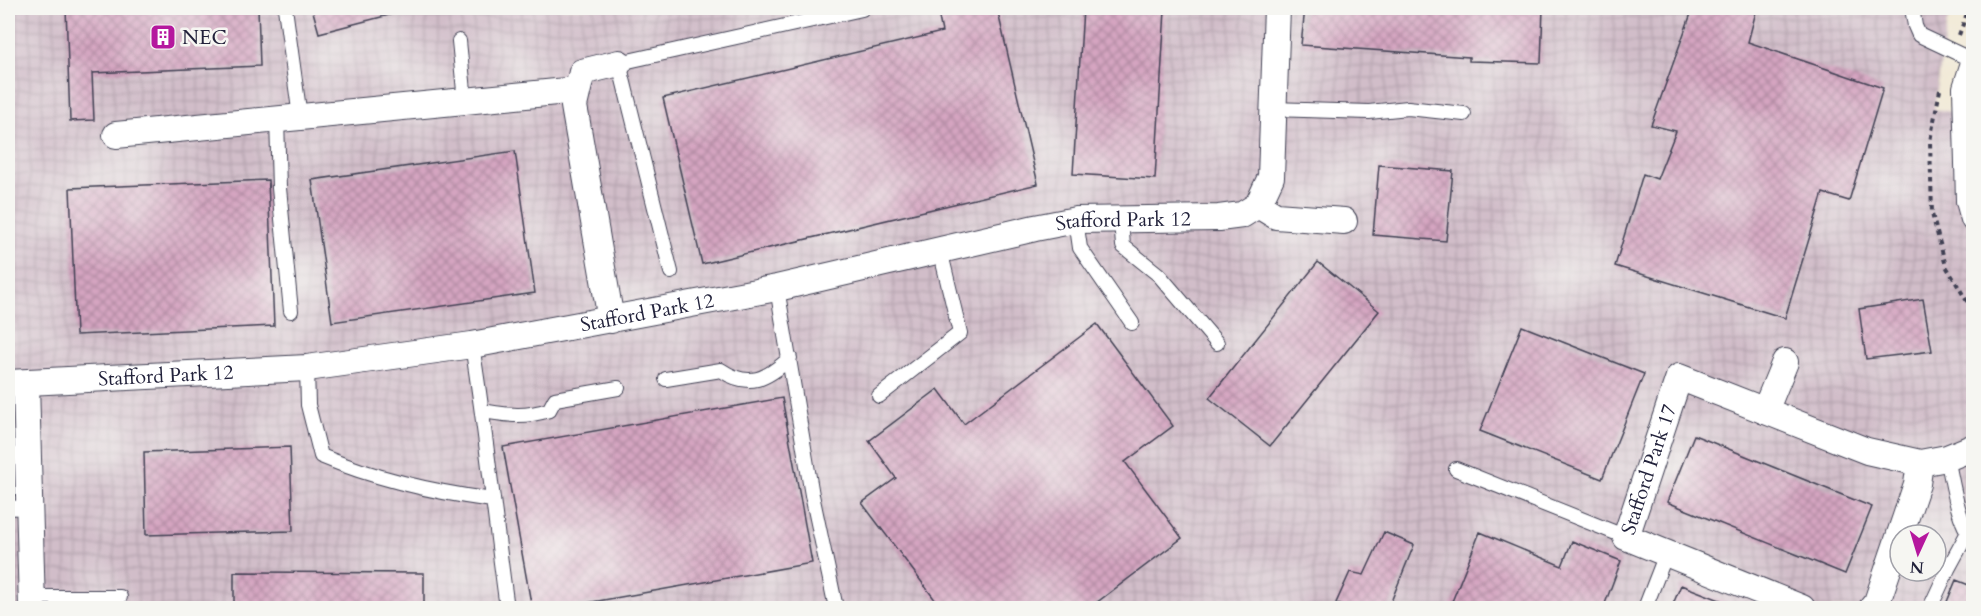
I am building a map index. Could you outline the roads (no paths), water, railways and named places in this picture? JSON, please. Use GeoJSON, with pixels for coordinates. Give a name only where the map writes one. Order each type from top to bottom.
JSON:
{"type":"FeatureCollection","features":[{"type":"Feature","properties":{"kind":"street"},"geometry":{"type":"LineString","coordinates":[[1277,8],[1271,177],[1258,205],[1276,216],[1344,222]]}},
{"type":"Feature","properties":{"kind":"street"},"geometry":{"type":"LineString","coordinates":[[1974,62],[1966,88],[1969,201],[1974,219]]}},
{"type":"Feature","properties":{"kind":"street"},"geometry":{"type":"LineString","coordinates":[[610,320],[574,106],[582,72],[619,63]]}},
{"type":"Feature","properties":{"kind":"street"},"geometry":{"type":"LineString","coordinates":[[116,135],[577,90]]}},
{"type":"Feature","properties":{"kind":"street","name":"Stafford Park 12"},"geometry":{"type":"LineString","coordinates":[[32,603],[19,508],[17,383],[307,368],[472,345],[777,288],[1076,220],[1219,218],[1242,215],[1258,205]]}},
{"type":"Feature","properties":{"kind":"street"},"geometry":{"type":"LineString","coordinates":[[1765,411],[1785,362]]}},
{"type":"Feature","properties":{"kind":"street","name":"Stafford Park 17"},"geometry":{"type":"LineString","coordinates":[[1802,609],[1626,537],[1679,377],[1867,451],[1920,463],[1947,458],[1974,447]]}},
{"type":"Feature","properties":{"kind":"street"},"geometry":{"type":"LineString","coordinates":[[1872,609],[1877,602],[1917,484],[1920,463]]}},
{"type":"Feature","properties":{"kind":"lane"},"geometry":{"type":"LineString","coordinates":[[285,8],[288,118],[279,188],[291,311]]}},
{"type":"Feature","properties":{"kind":"lane"},"geometry":{"type":"LineString","coordinates":[[1912,8],[1919,35],[1974,62]]}},
{"type":"Feature","properties":{"kind":"lane"},"geometry":{"type":"LineString","coordinates":[[671,272],[619,63],[862,9]]}},
{"type":"Feature","properties":{"kind":"lane"},"geometry":{"type":"LineString","coordinates":[[459,41],[465,101]]}},
{"type":"Feature","properties":{"kind":"lane"},"geometry":{"type":"LineString","coordinates":[[1272,109],[1369,112],[1408,108],[1464,114]]}},
{"type":"Feature","properties":{"kind":"lane"},"geometry":{"type":"LineString","coordinates":[[1076,220],[1080,248],[1132,323]]}},
{"type":"Feature","properties":{"kind":"lane"},"geometry":{"type":"LineString","coordinates":[[1121,220],[1123,246],[1159,275],[1217,342]]}},
{"type":"Feature","properties":{"kind":"lane"},"geometry":{"type":"LineString","coordinates":[[879,396],[960,333],[940,250]]}},
{"type":"Feature","properties":{"kind":"lane"},"geometry":{"type":"LineString","coordinates":[[777,288],[812,495],[836,609]]}},
{"type":"Feature","properties":{"kind":"lane"},"geometry":{"type":"LineString","coordinates":[[472,345],[483,411],[507,609]]}},
{"type":"Feature","properties":{"kind":"lane"},"geometry":{"type":"LineString","coordinates":[[666,380],[721,370],[734,379],[760,379],[772,374],[790,358]]}},
{"type":"Feature","properties":{"kind":"lane"},"geometry":{"type":"LineString","coordinates":[[307,368],[308,405],[321,456],[356,471],[434,491],[492,500]]}},
{"type":"Feature","properties":{"kind":"lane"},"geometry":{"type":"LineString","coordinates":[[483,411],[513,416],[531,416],[549,410],[555,399],[618,388]]}},
{"type":"Feature","properties":{"kind":"lane"},"geometry":{"type":"LineString","coordinates":[[1930,609],[1948,569],[1970,537],[1947,458]]}},
{"type":"Feature","properties":{"kind":"lane"},"geometry":{"type":"LineString","coordinates":[[1456,469],[1626,537]]}},
{"type":"Feature","properties":{"kind":"lane"},"geometry":{"type":"LineString","coordinates":[[1645,609],[1666,554]]}},
{"type":"Feature","properties":{"kind":"lane"},"geometry":{"type":"LineString","coordinates":[[32,603],[120,597]]}},
{"type":"Feature","properties":{"kind":"place","name":"NEC"},"geometry":{"type":"Point","coordinates":[163,37]}}]}
